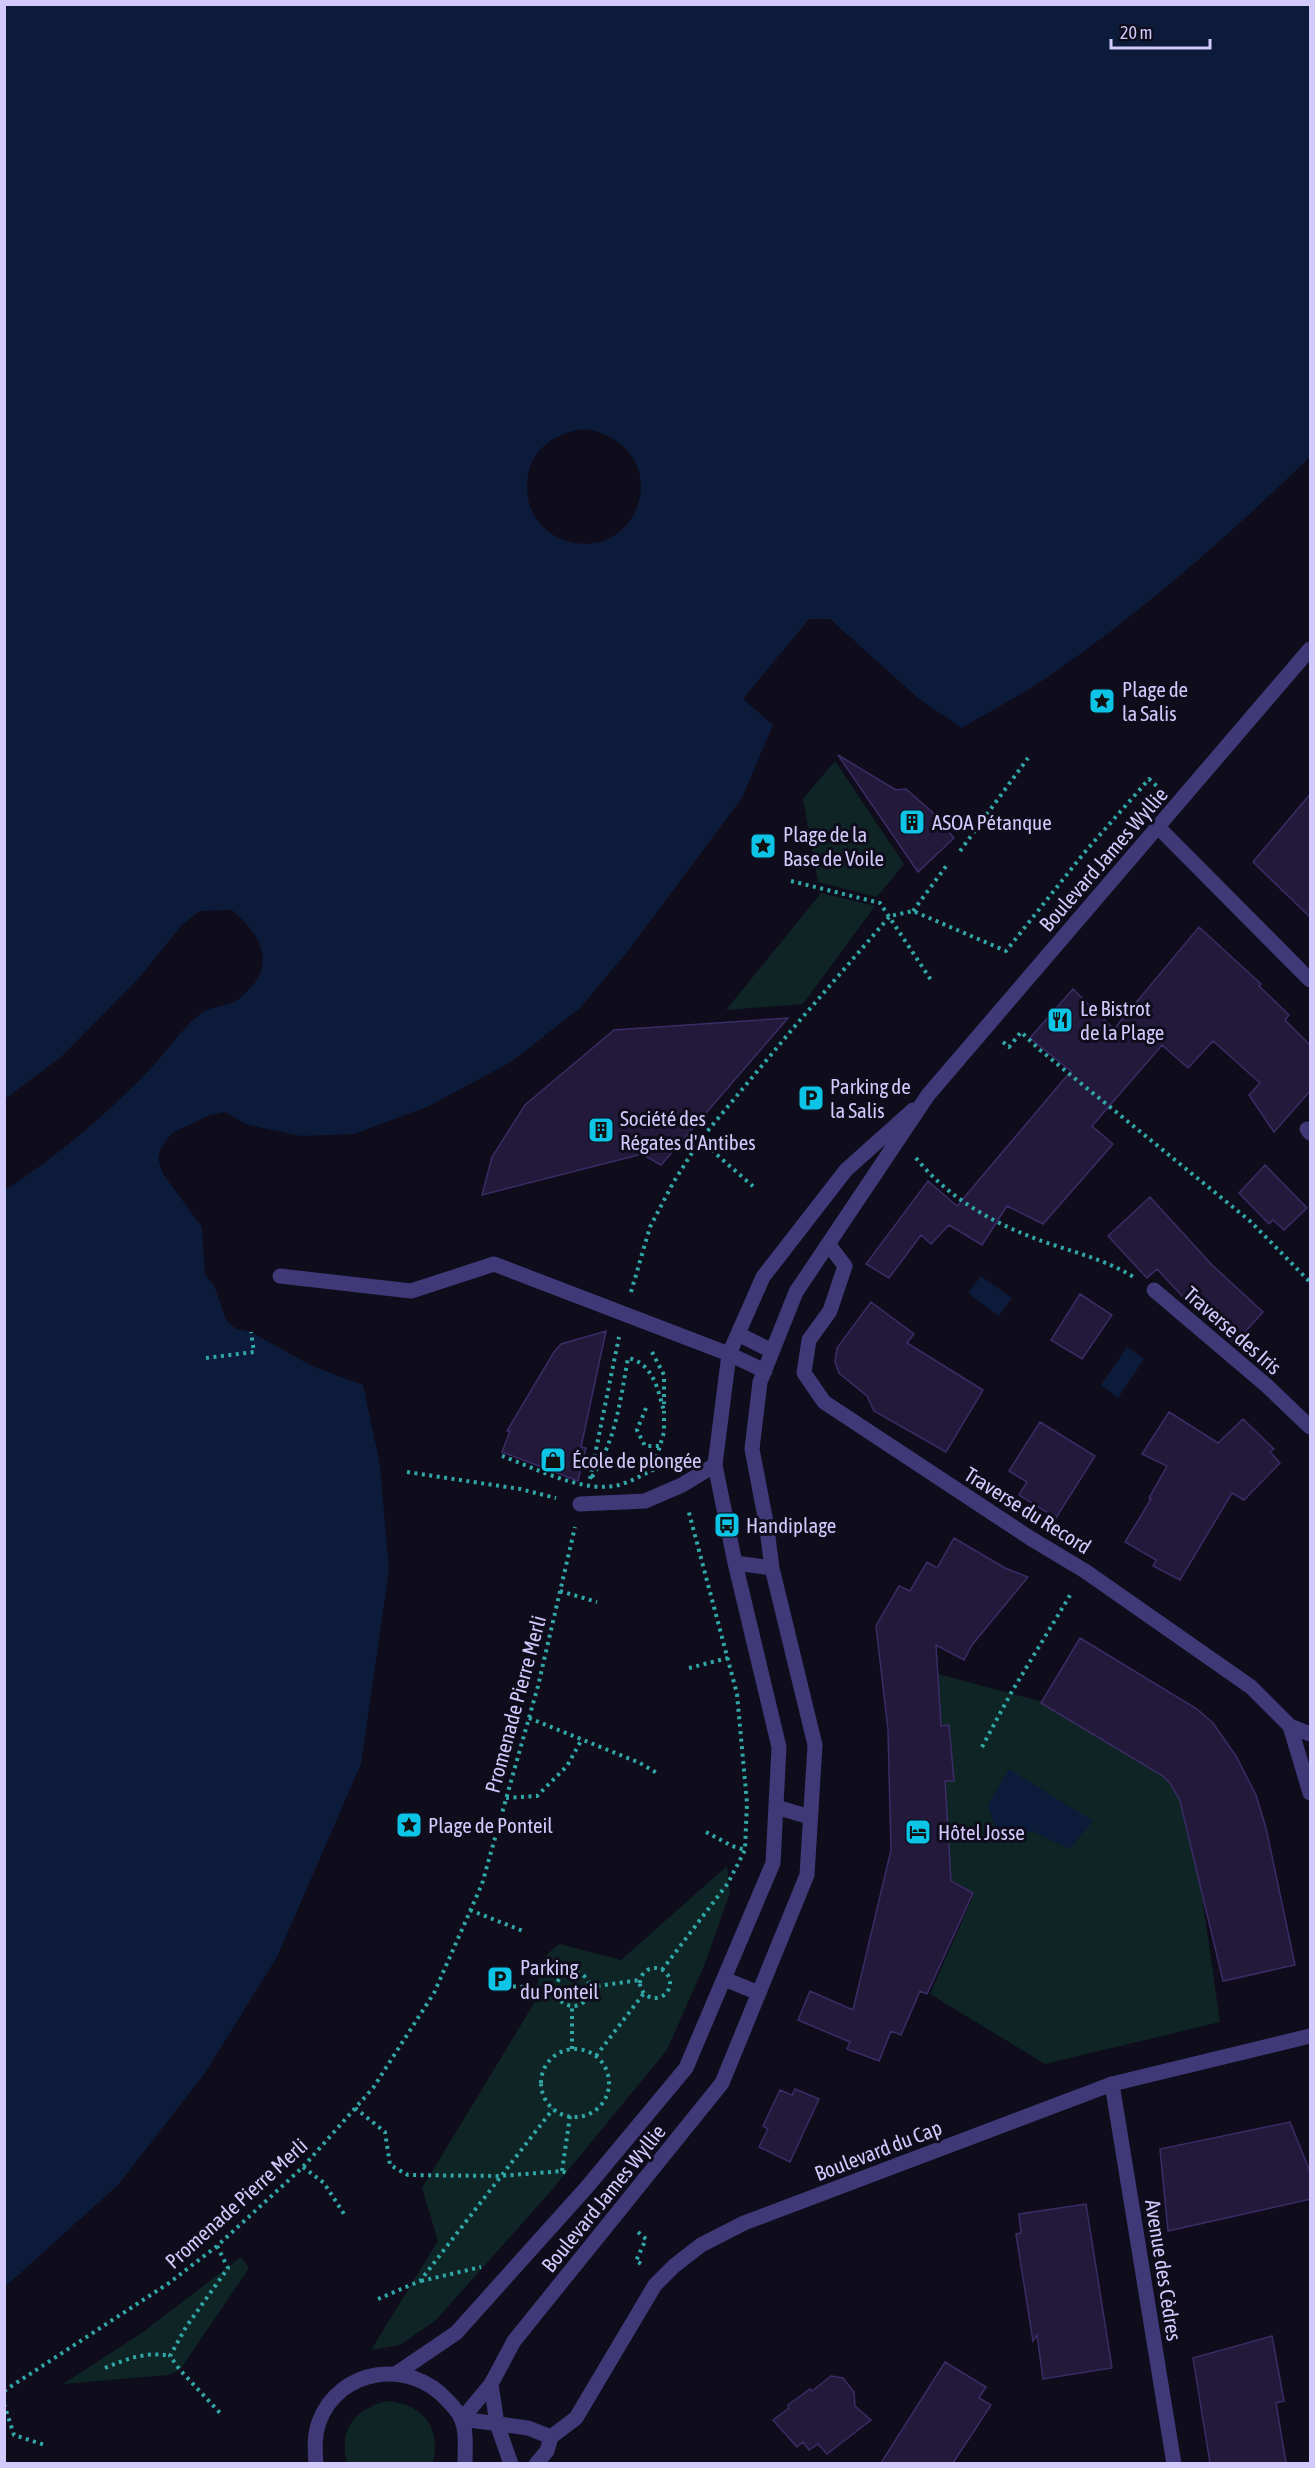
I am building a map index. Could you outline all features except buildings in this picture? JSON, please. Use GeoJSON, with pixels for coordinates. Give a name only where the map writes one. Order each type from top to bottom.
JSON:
{"type":"FeatureCollection","features":[{"type":"Feature","properties":{"kind":"street","name":"Boulevard James Wyllie"},"geometry":{"type":"LineString","coordinates":[[397,2373],[456,2333],[587,2187],[686,2068],[773,1863],[779,1748],[735,1563],[715,1466],[729,1354],[764,1277],[846,1170],[928,1095],[1311,649]]}},
{"type":"Feature","properties":{"kind":"street"},"geometry":{"type":"LineString","coordinates":[[1158,827],[1311,980]]}},
{"type":"Feature","properties":{"kind":"street","name":"Boulevard James Wyllie"},"geometry":{"type":"LineString","coordinates":[[462,2419],[491,2384],[514,2341],[722,2083],[807,1875],[815,1745],[772,1568],[752,1449],[760,1382],[796,1292],[928,1095]]}},
{"type":"Feature","properties":{"kind":"street","name":"Traverse du Record"},"geometry":{"type":"LineString","coordinates":[[829,1245],[845,1266],[830,1311],[809,1340],[804,1373],[824,1402],[1030,1538],[1085,1571],[1251,1687],[1290,1726],[1311,1793]]}},
{"type":"Feature","properties":{"kind":"street"},"geometry":{"type":"LineString","coordinates":[[280,1275],[411,1291],[494,1264],[729,1354],[765,1371]]}},
{"type":"Feature","properties":{"kind":"street","name":"Traverse des Iris"},"geometry":{"type":"LineString","coordinates":[[1155,1290],[1266,1385],[1311,1427]]}},
{"type":"Feature","properties":{"kind":"street"},"geometry":{"type":"LineString","coordinates":[[738,1334],[772,1352]]}},
{"type":"Feature","properties":{"kind":"street"},"geometry":{"type":"LineString","coordinates":[[580,1504],[645,1501],[682,1485],[715,1466]]}},
{"type":"Feature","properties":{"kind":"street"},"geometry":{"type":"LineString","coordinates":[[735,1563],[772,1568]]}},
{"type":"Feature","properties":{"kind":"street"},"geometry":{"type":"LineString","coordinates":[[1290,1726],[1311,1734]]}},
{"type":"Feature","properties":{"kind":"street"},"geometry":{"type":"LineString","coordinates":[[776,1808],[810,1817]]}},
{"type":"Feature","properties":{"kind":"street"},"geometry":{"type":"LineString","coordinates":[[724,1979],[759,1993]]}},
{"type":"Feature","properties":{"kind":"street","name":"Boulevard du Cap"},"geometry":{"type":"LineString","coordinates":[[536,2463],[547,2451],[551,2437],[576,2418],[655,2285],[674,2266],[701,2245],[744,2223],[1112,2084],[1311,2036]]}},
{"type":"Feature","properties":{"kind":"street","name":"Avenue des Cèdres"},"geometry":{"type":"LineString","coordinates":[[1112,2084],[1174,2463]]}},
{"type":"Feature","properties":{"kind":"street"},"geometry":{"type":"LineString","coordinates":[[316,2463],[314,2446],[319,2423],[331,2402],[349,2385],[372,2375],[397,2373],[418,2378],[437,2389],[462,2419],[466,2444],[465,2463]]}},
{"type":"Feature","properties":{"kind":"street"},"geometry":{"type":"LineString","coordinates":[[491,2384],[496,2424],[511,2463]]}},
{"type":"Feature","properties":{"kind":"street"},"geometry":{"type":"LineString","coordinates":[[462,2419],[528,2428],[551,2437]]}},
{"type":"Feature","properties":{"kind":"path"},"geometry":{"type":"LineString","coordinates":[[960,851],[1028,758]]}},
{"type":"Feature","properties":{"kind":"path"},"geometry":{"type":"LineString","coordinates":[[625,1314],[650,1227],[673,1183],[700,1140],[890,916],[913,911],[1006,951],[1084,853],[1149,779],[1176,805]]}},
{"type":"Feature","properties":{"kind":"path"},"geometry":{"type":"LineString","coordinates":[[913,911],[947,865]]}},
{"type":"Feature","properties":{"kind":"path"},"geometry":{"type":"LineString","coordinates":[[790,880],[880,903],[930,980]]}},
{"type":"Feature","properties":{"kind":"path"},"geometry":{"type":"LineString","coordinates":[[987,1026],[1009,1047],[1021,1032],[1250,1221],[1311,1282]]}},
{"type":"Feature","properties":{"kind":"path"},"geometry":{"type":"LineString","coordinates":[[900,1139],[930,1175],[968,1207],[1042,1241],[1114,1264],[1155,1290]]}},
{"type":"Feature","properties":{"kind":"path"},"geometry":{"type":"LineString","coordinates":[[700,1140],[755,1188]]}},
{"type":"Feature","properties":{"kind":"path"},"geometry":{"type":"LineString","coordinates":[[206,1358],[254,1352],[251,1332]]}},
{"type":"Feature","properties":{"kind":"path"},"geometry":{"type":"LineString","coordinates":[[590,1480],[620,1333],[628,1338]]}},
{"type":"Feature","properties":{"kind":"path"},"geometry":{"type":"LineString","coordinates":[[502,1456],[570,1481],[591,1486],[618,1485],[653,1470],[664,1432],[664,1376],[653,1353],[645,1348]]}},
{"type":"Feature","properties":{"kind":"path"},"geometry":{"type":"LineString","coordinates":[[590,1480],[606,1454],[616,1423],[628,1359],[636,1360],[650,1371],[664,1411]]}},
{"type":"Feature","properties":{"kind":"path"},"geometry":{"type":"LineString","coordinates":[[646,1408],[637,1430],[645,1446],[660,1446]]}},
{"type":"Feature","properties":{"kind":"path"},"geometry":{"type":"LineString","coordinates":[[407,1472],[520,1490],[580,1504]]}},
{"type":"Feature","properties":{"kind":"path","name":"Promenade Pierre Merli"},"geometry":{"type":"LineString","coordinates":[[4,2391],[169,2283],[217,2246],[303,2167],[373,2088],[434,1993],[482,1884],[529,1718],[580,1504],[590,1480]]}},
{"type":"Feature","properties":{"kind":"path"},"geometry":{"type":"LineString","coordinates":[[662,1970],[728,1883],[745,1850],[747,1803],[736,1694],[682,1485]]}},
{"type":"Feature","properties":{"kind":"path"},"geometry":{"type":"LineString","coordinates":[[982,1747],[1011,1693],[1085,1571]]}},
{"type":"Feature","properties":{"kind":"path"},"geometry":{"type":"LineString","coordinates":[[560,1591],[597,1602]]}},
{"type":"Feature","properties":{"kind":"path"},"geometry":{"type":"LineString","coordinates":[[689,1668],[728,1658]]}},
{"type":"Feature","properties":{"kind":"path"},"geometry":{"type":"LineString","coordinates":[[529,1718],[640,1763],[657,1773]]}},
{"type":"Feature","properties":{"kind":"path"},"geometry":{"type":"LineString","coordinates":[[506,1798],[537,1796],[567,1766],[582,1739]]}},
{"type":"Feature","properties":{"kind":"path"},"geometry":{"type":"LineString","coordinates":[[706,1832],[732,1846],[745,1850]]}},
{"type":"Feature","properties":{"kind":"path"},"geometry":{"type":"LineString","coordinates":[[470,1910],[523,1931]]}},
{"type":"Feature","properties":{"kind":"path"},"geometry":{"type":"LineString","coordinates":[[648,1969],[662,1970],[669,1977],[669,1987],[658,1997],[648,1996],[641,1990],[640,1980],[648,1969]]}},
{"type":"Feature","properties":{"kind":"path"},"geometry":{"type":"LineString","coordinates":[[575,1972],[585,1977],[590,1993],[584,2003],[572,2006],[562,2002],[556,1988],[560,1978],[575,1972]]}},
{"type":"Feature","properties":{"kind":"path"},"geometry":{"type":"LineString","coordinates":[[590,1987],[640,1980]]}},
{"type":"Feature","properties":{"kind":"path"},"geometry":{"type":"LineString","coordinates":[[498,1986],[556,1988]]}},
{"type":"Feature","properties":{"kind":"path"},"geometry":{"type":"LineString","coordinates":[[596,2056],[644,1993]]}},
{"type":"Feature","properties":{"kind":"path"},"geometry":{"type":"LineString","coordinates":[[572,2006],[572,2049]]}},
{"type":"Feature","properties":{"kind":"path"},"geometry":{"type":"LineString","coordinates":[[572,2049],[586,2050],[596,2056],[604,2063],[608,2073],[607,2095],[594,2112],[584,2116],[570,2116],[553,2109],[545,2100],[541,2089],[541,2077],[545,2066],[553,2056],[572,2049]]}},
{"type":"Feature","properties":{"kind":"path"},"geometry":{"type":"LineString","coordinates":[[355,2108],[385,2132],[390,2165],[408,2175],[501,2176],[562,2170],[587,2187]]}},
{"type":"Feature","properties":{"kind":"path"},"geometry":{"type":"LineString","coordinates":[[420,2281],[553,2109]]}},
{"type":"Feature","properties":{"kind":"path"},"geometry":{"type":"LineString","coordinates":[[562,2170],[570,2116]]}},
{"type":"Feature","properties":{"kind":"path"},"geometry":{"type":"LineString","coordinates":[[303,2167],[324,2183],[344,2214]]}},
{"type":"Feature","properties":{"kind":"path"},"geometry":{"type":"LineString","coordinates":[[638,2232],[646,2239],[636,2261],[644,2265]]}},
{"type":"Feature","properties":{"kind":"path"},"geometry":{"type":"LineString","coordinates":[[170,2356],[186,2327],[228,2268],[217,2246]]}},
{"type":"Feature","properties":{"kind":"path"},"geometry":{"type":"LineString","coordinates":[[378,2299],[420,2281],[525,2258]]}},
{"type":"Feature","properties":{"kind":"path"},"geometry":{"type":"LineString","coordinates":[[105,2368],[126,2359],[156,2353],[170,2356],[222,2415]]}},
{"type":"Feature","properties":{"kind":"path"},"geometry":{"type":"LineString","coordinates":[[4,2404],[14,2435],[45,2445]]}},
{"type":"Feature","properties":{"kind":"green space"},"geometry":{"type":"Polygon","coordinates":[[[835,761],[904,864],[877,897],[818,882],[803,799],[835,761]]]}},
{"type":"Feature","properties":{"kind":"green space"},"geometry":{"type":"Polygon","coordinates":[[[821,893],[875,906],[803,1004],[726,1010],[821,893]]]}},
{"type":"Feature","properties":{"kind":"green space"},"geometry":{"type":"Polygon","coordinates":[[[938,1674],[1043,1702],[1174,1783],[1196,1853],[1220,2022],[1045,2064],[930,1994],[974,1894],[947,1881],[938,1674]]]}},
{"type":"Feature","properties":{"kind":"green space"},"geometry":{"type":"Polygon","coordinates":[[[727,1866],[730,1893],[704,1966],[667,2050],[551,2191],[435,2321],[400,2345],[371,2350],[438,2241],[422,2188],[536,2000],[540,1968],[547,1955],[560,1944],[621,1960],[727,1866]]]}},
{"type":"Feature","properties":{"kind":"green space"},"geometry":{"type":"Polygon","coordinates":[[[241,2257],[249,2268],[180,2370],[168,2375],[63,2384],[143,2332],[241,2257]]]}},
{"type":"Feature","properties":{"kind":"green space"},"geometry":{"type":"Polygon","coordinates":[[[388,2401],[411,2407],[427,2420],[434,2439],[433,2463],[347,2463],[345,2440],[352,2422],[366,2409],[388,2401]]]}},
{"type":"Feature","properties":{"kind":"water"},"geometry":{"type":"Polygon","coordinates":[[[5,4],[1310,5],[1310,457],[1249,515],[1120,624],[1041,681],[962,728],[919,699],[830,619],[809,619],[743,699],[773,725],[742,798],[627,952],[580,1008],[511,1062],[427,1107],[354,1134],[301,1136],[248,1125],[225,1112],[210,1115],[172,1133],[161,1148],[158,1158],[163,1174],[202,1227],[205,1275],[214,1285],[226,1320],[236,1329],[251,1332],[312,1366],[363,1385],[380,1465],[389,1570],[361,1764],[277,1957],[205,2073],[119,2184],[5,2287],[5,1190],[45,1162],[102,1116],[154,1065],[200,1014],[240,998],[259,976],[263,957],[258,940],[232,910],[200,911],[182,925],[138,979],[62,1056],[5,1099],[5,4]],[[587,429],[559,436],[539,451],[528,474],[529,503],[537,520],[551,533],[561,539],[588,544],[611,537],[628,523],[638,503],[641,481],[634,459],[616,441],[587,429]]]}},
{"type":"Feature","properties":{"kind":"water"},"geometry":{"type":"Polygon","coordinates":[[[981,1276],[1012,1298],[999,1316],[968,1293],[981,1276]]]}},
{"type":"Feature","properties":{"kind":"water"},"geometry":{"type":"Polygon","coordinates":[[[1127,1347],[1144,1359],[1118,1398],[1101,1385],[1127,1347]]]}},
{"type":"Feature","properties":{"kind":"water"},"geometry":{"type":"Polygon","coordinates":[[[1009,1769],[1093,1821],[1069,1849],[1032,1831],[1000,1841],[988,1805],[1009,1769]]]}},
{"type":"Feature","properties":{"kind":"place","name":"Plage de la Salis"},"geometry":{"type":"Point","coordinates":[1102,701]}},
{"type":"Feature","properties":{"kind":"place","name":"ASOA Pétanque"},"geometry":{"type":"Point","coordinates":[912,822]}},
{"type":"Feature","properties":{"kind":"place","name":"Plage de la Base de Voile"},"geometry":{"type":"Point","coordinates":[763,846]}},
{"type":"Feature","properties":{"kind":"place","name":"Le Bistrot de la Plage"},"geometry":{"type":"Point","coordinates":[1060,1020]}},
{"type":"Feature","properties":{"kind":"place","name":"Parking de la Salis"},"geometry":{"type":"Point","coordinates":[811,1098]}},
{"type":"Feature","properties":{"kind":"place","name":"Société des Régates d'Antibes"},"geometry":{"type":"Point","coordinates":[601,1130]}},
{"type":"Feature","properties":{"kind":"place","name":"École de plongée"},"geometry":{"type":"Point","coordinates":[553,1460]}},
{"type":"Feature","properties":{"kind":"place","name":"Handiplage"},"geometry":{"type":"Point","coordinates":[727,1525]}},
{"type":"Feature","properties":{"kind":"place","name":"Plage de Ponteil"},"geometry":{"type":"Point","coordinates":[409,1825]}},
{"type":"Feature","properties":{"kind":"place","name":"Hôtel Josse"},"geometry":{"type":"Point","coordinates":[918,1832]}},
{"type":"Feature","properties":{"kind":"place","name":"Parking du Ponteil"},"geometry":{"type":"Point","coordinates":[500,1979]}}]}
